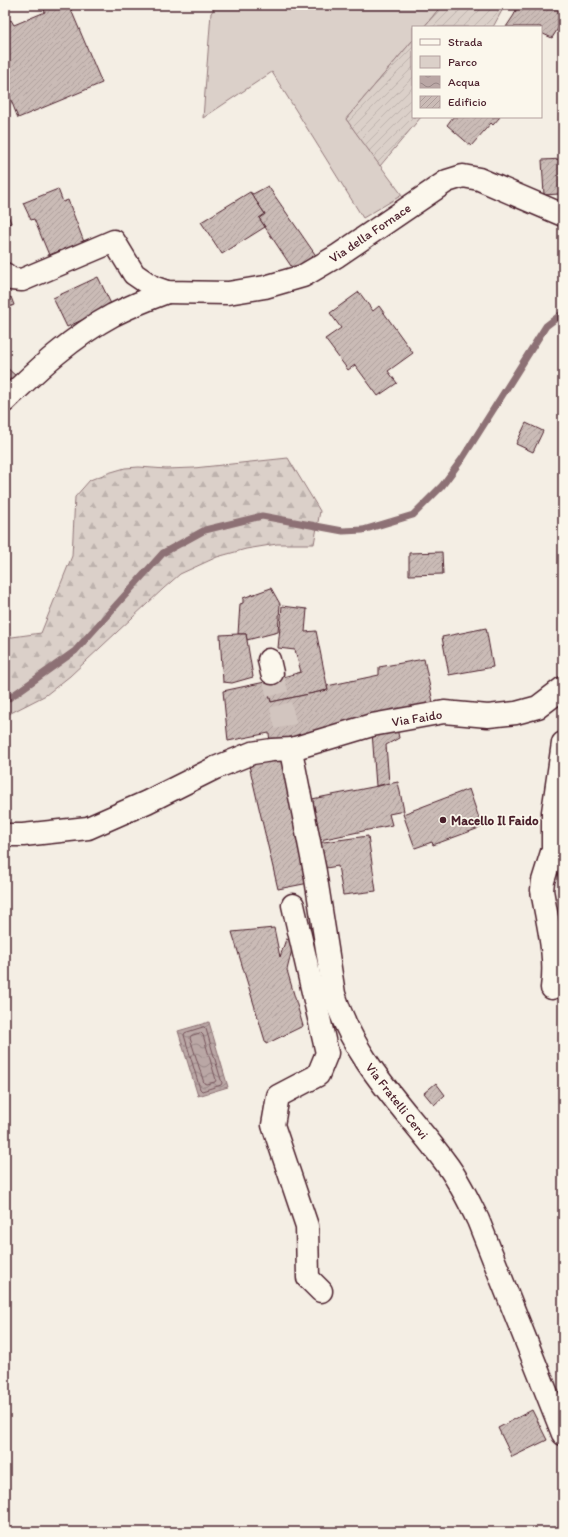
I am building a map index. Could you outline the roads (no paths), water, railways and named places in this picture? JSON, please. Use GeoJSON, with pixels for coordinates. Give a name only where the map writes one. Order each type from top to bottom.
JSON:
{"type":"FeatureCollection","features":[{"type":"Feature","properties":{"kind":"street","name":"Via della Fornace"},"geometry":{"type":"LineString","coordinates":[[5,274],[11,278],[22,280],[114,241],[134,274],[153,287],[167,292],[228,293],[265,287],[303,276],[337,256],[447,181],[463,176],[479,179],[563,215]]}},
{"type":"Feature","properties":{"kind":"street","name":"Via della Fornace"},"geometry":{"type":"LineString","coordinates":[[5,401],[51,358],[92,328],[137,303],[167,292]]}},
{"type":"Feature","properties":{"kind":"street","name":"Via Faido"},"geometry":{"type":"LineString","coordinates":[[5,835],[24,835],[88,828],[147,802],[215,768],[252,753],[272,750],[292,750],[372,725],[444,712],[488,716],[516,713],[538,707],[563,688]]}},
{"type":"Feature","properties":{"kind":"street"},"geometry":{"type":"LineString","coordinates":[[552,988],[554,975],[552,954],[542,890],[543,881],[553,849],[553,812],[563,743]]}},
{"type":"Feature","properties":{"kind":"street","name":"Via Fratelli Cervi"},"geometry":{"type":"LineString","coordinates":[[292,750],[315,872],[334,994],[340,1012],[347,1029],[368,1065],[446,1162],[461,1186],[478,1220],[563,1434]]}},
{"type":"Feature","properties":{"kind":"street"},"geometry":{"type":"LineString","coordinates":[[293,904],[327,1053],[318,1075],[278,1096],[273,1125],[307,1226],[308,1278],[322,1291]]}},
{"type":"Feature","properties":{"kind":"street"},"geometry":{"type":"LineString","coordinates":[[327,1053],[368,1065]]}},
{"type":"Feature","properties":{"kind":"water"},"geometry":{"type":"Polygon","coordinates":[[[209,1022],[228,1087],[198,1096],[178,1031],[209,1022]]]}},
{"type":"Feature","properties":{"kind":"waterway"},"geometry":{"type":"LineString","coordinates":[[5,701],[75,651],[163,553],[205,530],[262,516],[343,531],[363,530],[413,515],[442,486],[462,459],[546,326],[563,313]]}},
{"type":"Feature","properties":{"kind":"tunnel"},"geometry":{"type":"LineString","coordinates":[[272,673],[292,749]]}},
{"type":"Feature","properties":{"kind":"place","name":"Macello Il Faido"},"geometry":{"type":"Point","coordinates":[443,820]}}]}
